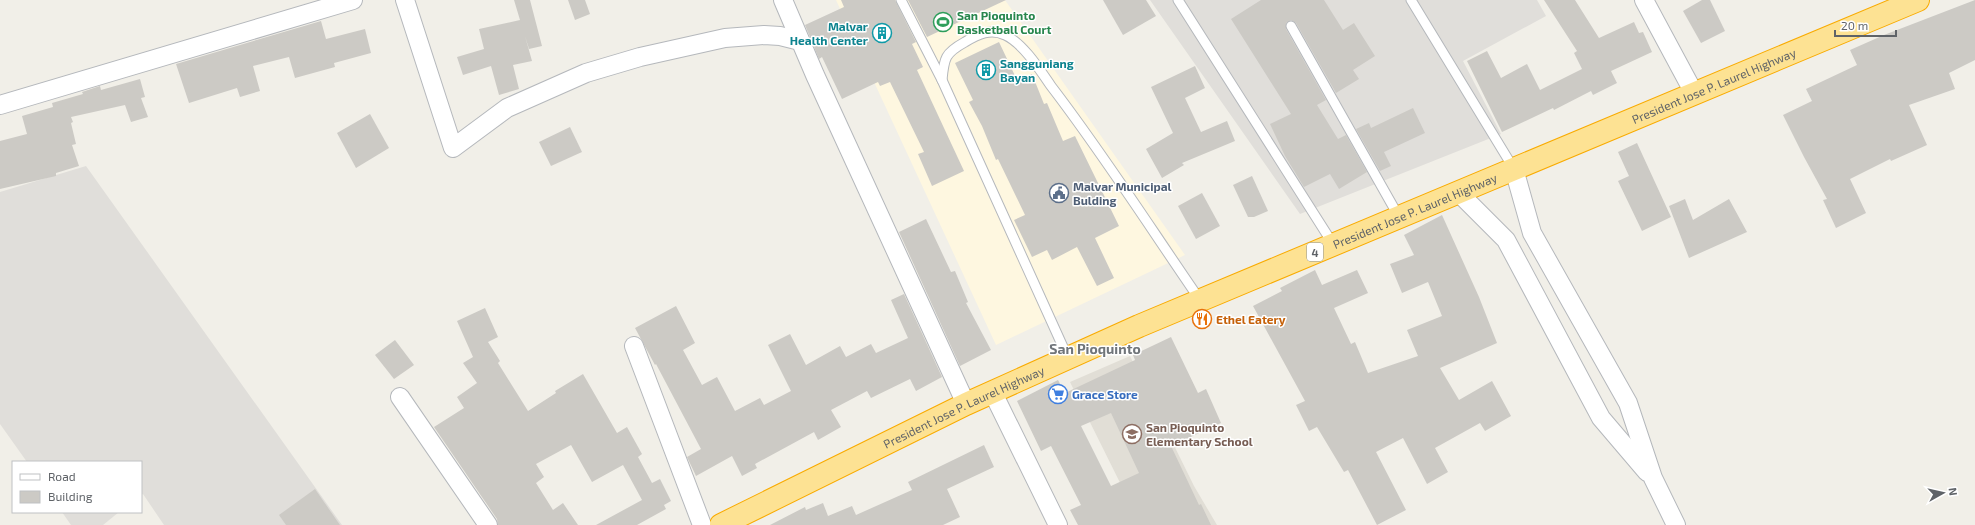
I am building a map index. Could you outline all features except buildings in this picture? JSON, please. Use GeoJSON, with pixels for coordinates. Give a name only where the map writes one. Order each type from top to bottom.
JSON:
{"type":"FeatureCollection","features":[{"type":"Feature","properties":{"kind":"highway","name":"President Jose P. Laurel Highway"},"geometry":{"type":"LineString","coordinates":[[721,525],[966,404],[1200,300],[1918,0]]}},
{"type":"Feature","properties":{"kind":"street"},"geometry":{"type":"LineString","coordinates":[[0,105],[353,0]]}},
{"type":"Feature","properties":{"kind":"street"},"geometry":{"type":"LineString","coordinates":[[405,0],[453,148],[507,108],[586,73],[640,57],[726,38],[764,35],[780,36],[800,41]]}},
{"type":"Feature","properties":{"kind":"street"},"geometry":{"type":"LineString","coordinates":[[783,0],[800,41],[966,404]]}},
{"type":"Feature","properties":{"kind":"street"},"geometry":{"type":"LineString","coordinates":[[1644,0],[1694,93]]}},
{"type":"Feature","properties":{"kind":"street"},"geometry":{"type":"LineString","coordinates":[[1514,169],[1532,233],[1628,403],[1653,478],[1676,525]]}},
{"type":"Feature","properties":{"kind":"street"},"geometry":{"type":"LineString","coordinates":[[1458,192],[1506,240],[1600,418],[1653,478]]}},
{"type":"Feature","properties":{"kind":"street"},"geometry":{"type":"LineString","coordinates":[[634,346],[702,525]]}},
{"type":"Feature","properties":{"kind":"street"},"geometry":{"type":"LineString","coordinates":[[993,393],[1058,525]]}},
{"type":"Feature","properties":{"kind":"street"},"geometry":{"type":"LineString","coordinates":[[400,397],[488,525]]}},
{"type":"Feature","properties":{"kind":"street"},"geometry":{"type":"LineString","coordinates":[[1600,418],[1628,403]]}},
{"type":"Feature","properties":{"kind":"lane"},"geometry":{"type":"LineString","coordinates":[[901,0],[942,80],[1068,358]]}},
{"type":"Feature","properties":{"kind":"lane"},"geometry":{"type":"LineString","coordinates":[[1178,0],[1333,244]]}},
{"type":"Feature","properties":{"kind":"lane"},"geometry":{"type":"LineString","coordinates":[[1411,0],[1514,169]]}},
{"type":"Feature","properties":{"kind":"lane"},"geometry":{"type":"LineString","coordinates":[[1291,26],[1399,217]]}},
{"type":"Feature","properties":{"kind":"lane"},"geometry":{"type":"LineString","coordinates":[[942,80],[943,61],[951,51],[971,38],[986,32],[997,32],[1006,35],[1015,41],[1031,59],[1075,117],[1200,300]]}},
{"type":"Feature","properties":{"kind":"shaded area"},"geometry":{"type":"Polygon","coordinates":[[[836,0],[1005,0],[1185,255],[996,345],[836,0]]]}},
{"type":"Feature","properties":{"kind":"shaded area"},"geometry":{"type":"Polygon","coordinates":[[[1150,0],[1537,0],[1546,16],[1463,61],[1501,134],[1300,214],[1150,0]]]}},
{"type":"Feature","properties":{"kind":"shaded area"},"geometry":{"type":"Polygon","coordinates":[[[86,166],[342,525],[164,525],[142,494],[142,461],[26,461],[0,424],[0,192],[86,166]]]}},
{"type":"Feature","properties":{"kind":"shaded area","name":"San Pioquinto Elementary School"},"geometry":{"type":"Polygon","coordinates":[[[1130,356],[1194,486],[1217,525],[1141,525],[1070,382],[1130,356]]]}},
{"type":"Feature","properties":{"kind":"shaded area"},"geometry":{"type":"Polygon","coordinates":[[[63,513],[118,513],[103,525],[71,525],[63,513]]]}},
{"type":"Feature","properties":{"kind":"place","name":"San Pioquinto Basketball Court"},"geometry":{"type":"Point","coordinates":[943,22]}},
{"type":"Feature","properties":{"kind":"place","name":"Malvar Health Center"},"geometry":{"type":"Point","coordinates":[882,33]}},
{"type":"Feature","properties":{"kind":"place","name":"Sangguniang Bayan"},"geometry":{"type":"Point","coordinates":[986,70]}},
{"type":"Feature","properties":{"kind":"place","name":"Malvar Municipal Bulding"},"geometry":{"type":"Point","coordinates":[1059,193]}},
{"type":"Feature","properties":{"kind":"place","name":"Ethel Eatery"},"geometry":{"type":"Point","coordinates":[1202,319]}},
{"type":"Feature","properties":{"kind":"place","name":"Grace Store"},"geometry":{"type":"Point","coordinates":[1058,394]}},
{"type":"Feature","properties":{"kind":"place","name":"San Pioquinto Elementary School"},"geometry":{"type":"Point","coordinates":[1132,434]}},
{"type":"Feature","properties":{"kind":"district","name":"San Pioquinto"},"geometry":{"type":"Point","coordinates":[1095,348]}}]}
